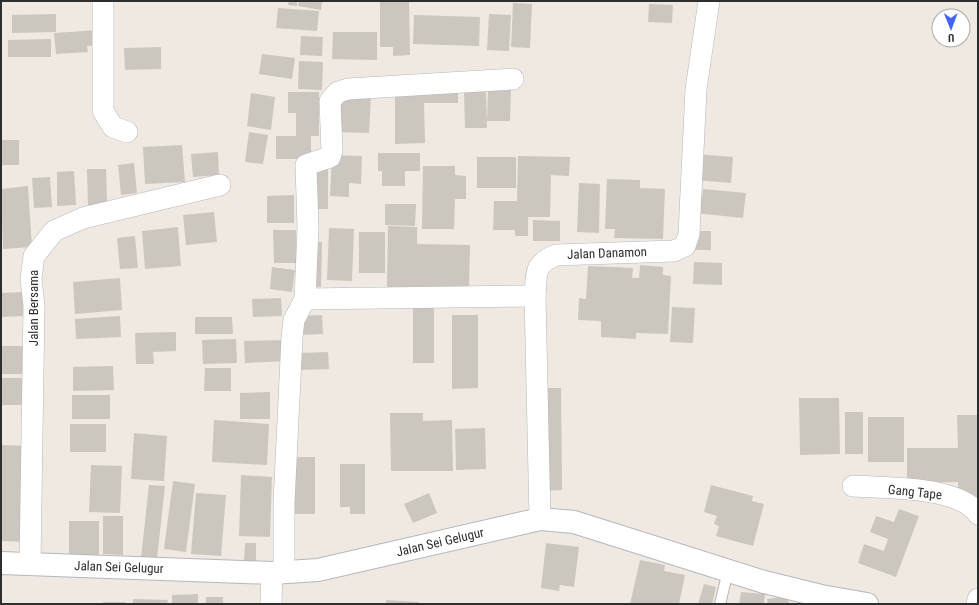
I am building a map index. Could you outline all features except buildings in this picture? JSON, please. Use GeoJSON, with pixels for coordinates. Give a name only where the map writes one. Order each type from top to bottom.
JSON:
{"type":"FeatureCollection","features":[{"type":"Feature","properties":{"kind":"main road","name":"Jalan Sei Gelugur"},"geometry":{"type":"LineString","coordinates":[[1,563],[278,572],[318,570],[540,520],[574,522],[728,571],[821,596],[867,604]]}},
{"type":"Feature","properties":{"kind":"street"},"geometry":{"type":"LineString","coordinates":[[103,1],[103,111],[113,127],[127,132]]}},
{"type":"Feature","properties":{"kind":"street","name":"Jalan Danamon"},"geometry":{"type":"LineString","coordinates":[[540,520],[535,296],[537,271],[543,260],[556,255],[674,252],[685,246],[689,234],[696,88],[709,1]]}},
{"type":"Feature","properties":{"kind":"street"},"geometry":{"type":"LineString","coordinates":[[271,604],[278,572],[284,503],[292,337],[294,320],[305,299],[308,228],[306,165],[330,157],[332,151],[330,100],[338,92],[348,89],[513,79]]}},
{"type":"Feature","properties":{"kind":"street","name":"Jalan Bersama"},"geometry":{"type":"LineString","coordinates":[[30,564],[34,306],[31,279],[34,256],[54,231],[83,218],[220,186]]}},
{"type":"Feature","properties":{"kind":"street"},"geometry":{"type":"LineString","coordinates":[[305,299],[535,296]]}},
{"type":"Feature","properties":{"kind":"street","name":"Gang Tape"},"geometry":{"type":"LineString","coordinates":[[853,486],[928,492],[952,496],[977,510]]}},
{"type":"Feature","properties":{"kind":"street"},"geometry":{"type":"LineString","coordinates":[[977,604],[978,599]]}},
{"type":"Feature","properties":{"kind":"lane"},"geometry":{"type":"LineString","coordinates":[[720,604],[728,571]]}}]}
